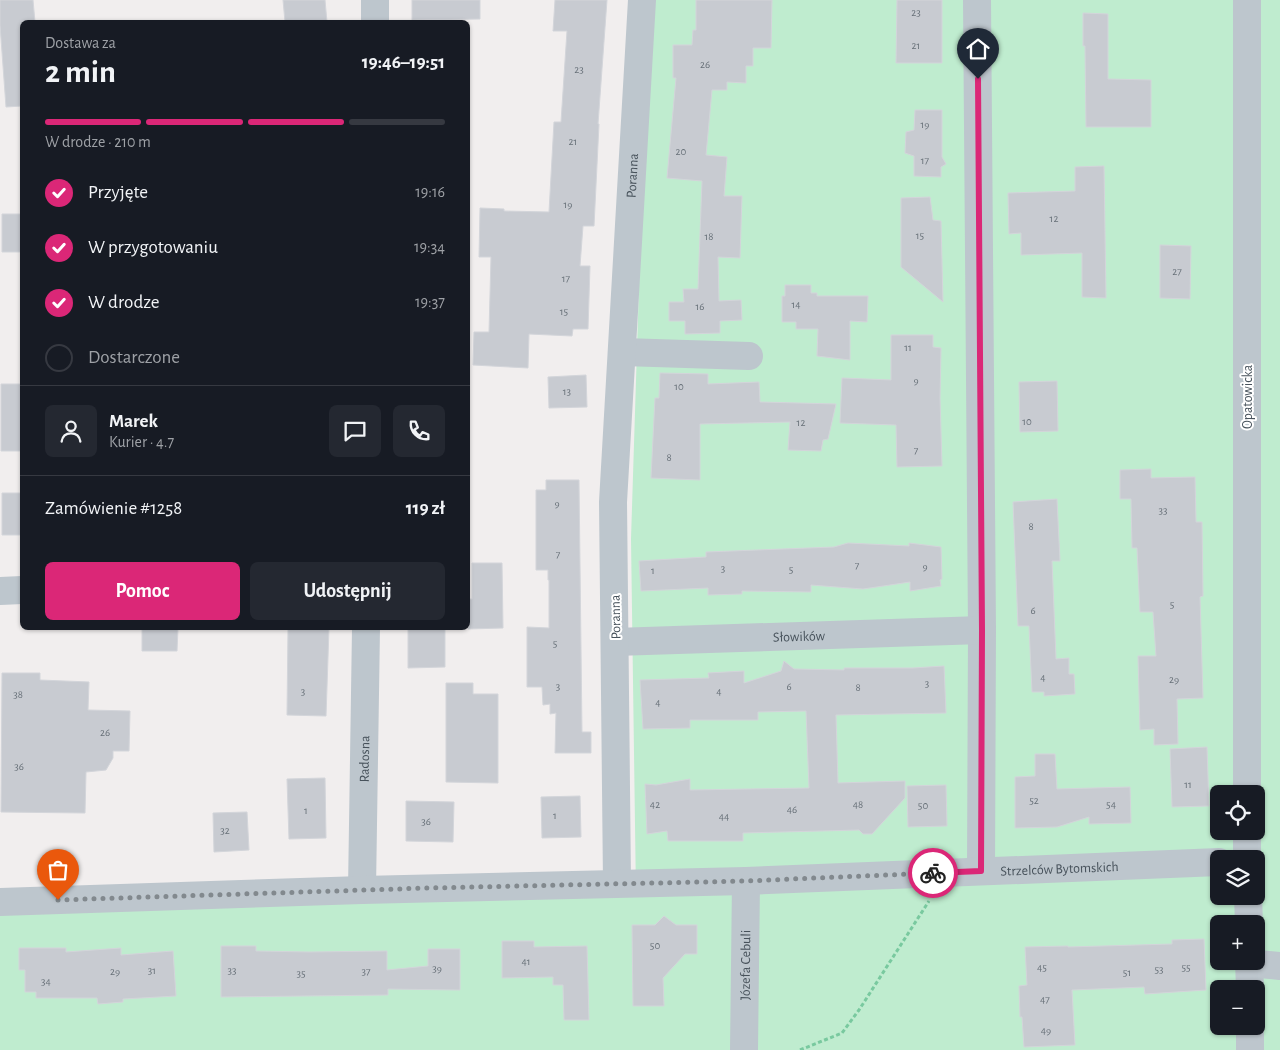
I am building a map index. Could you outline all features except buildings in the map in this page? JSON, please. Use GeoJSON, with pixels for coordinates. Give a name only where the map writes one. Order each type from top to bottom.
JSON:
{"type":"FeatureCollection","features":[{"type":"Feature","properties":{"kind":"street"},"geometry":{"type":"LineString","coordinates":[[375,0],[375,20]]}},
{"type":"Feature","properties":{"kind":"street","name":"Poranna"},"geometry":{"type":"LineString","coordinates":[[617,883],[613,502],[642,0]]}},
{"type":"Feature","properties":{"kind":"street"},"geometry":{"type":"LineString","coordinates":[[977,0],[982,630],[981,871]]}},
{"type":"Feature","properties":{"kind":"street","name":"Opatowicka"},"geometry":{"type":"LineString","coordinates":[[1247,0],[1247,785]]}},
{"type":"Feature","properties":{"kind":"street"},"geometry":{"type":"LineString","coordinates":[[622,352],[749,356]]}},
{"type":"Feature","properties":{"kind":"street"},"geometry":{"type":"LineString","coordinates":[[0,591],[20,590]]}},
{"type":"Feature","properties":{"kind":"street","name":"Radosna"},"geometry":{"type":"LineString","coordinates":[[362,890],[366,630]]}},
{"type":"Feature","properties":{"kind":"street","name":"Słowików"},"geometry":{"type":"LineString","coordinates":[[615,642],[982,630]]}},
{"type":"Feature","properties":{"kind":"street","name":"Strzelców Bytomskich"},"geometry":{"type":"LineString","coordinates":[[0,902],[362,890],[746,881],[1210,862]]}},
{"type":"Feature","properties":{"kind":"street","name":"Józefa Cebuli"},"geometry":{"type":"LineString","coordinates":[[744,1050],[746,881]]}},
{"type":"Feature","properties":{"kind":"street"},"geometry":{"type":"LineString","coordinates":[[1250,971],[1280,966]]}},
{"type":"Feature","properties":{"kind":"street"},"geometry":{"type":"LineString","coordinates":[[1250,1035],[1250,1050]]}},
{"type":"Feature","properties":{"kind":"path"},"geometry":{"type":"LineString","coordinates":[[800,1050],[842,1033],[930,900]]}},
{"type":"Feature","properties":{"kind":"green space"},"geometry":{"type":"Polygon","coordinates":[[[648,0],[1280,0],[1280,1050],[0,1050],[0,907],[636,895],[631,539],[648,0]]]}},
{"type":"Feature","properties":{"kind":"way so far"},"geometry":{"type":"LineString","coordinates":[[58,900],[428,888],[746,881],[933,873]]}},
{"type":"Feature","properties":{"kind":"route"},"geometry":{"type":"LineString","coordinates":[[933,873],[981,871],[982,630],[978,79]]}}]}
